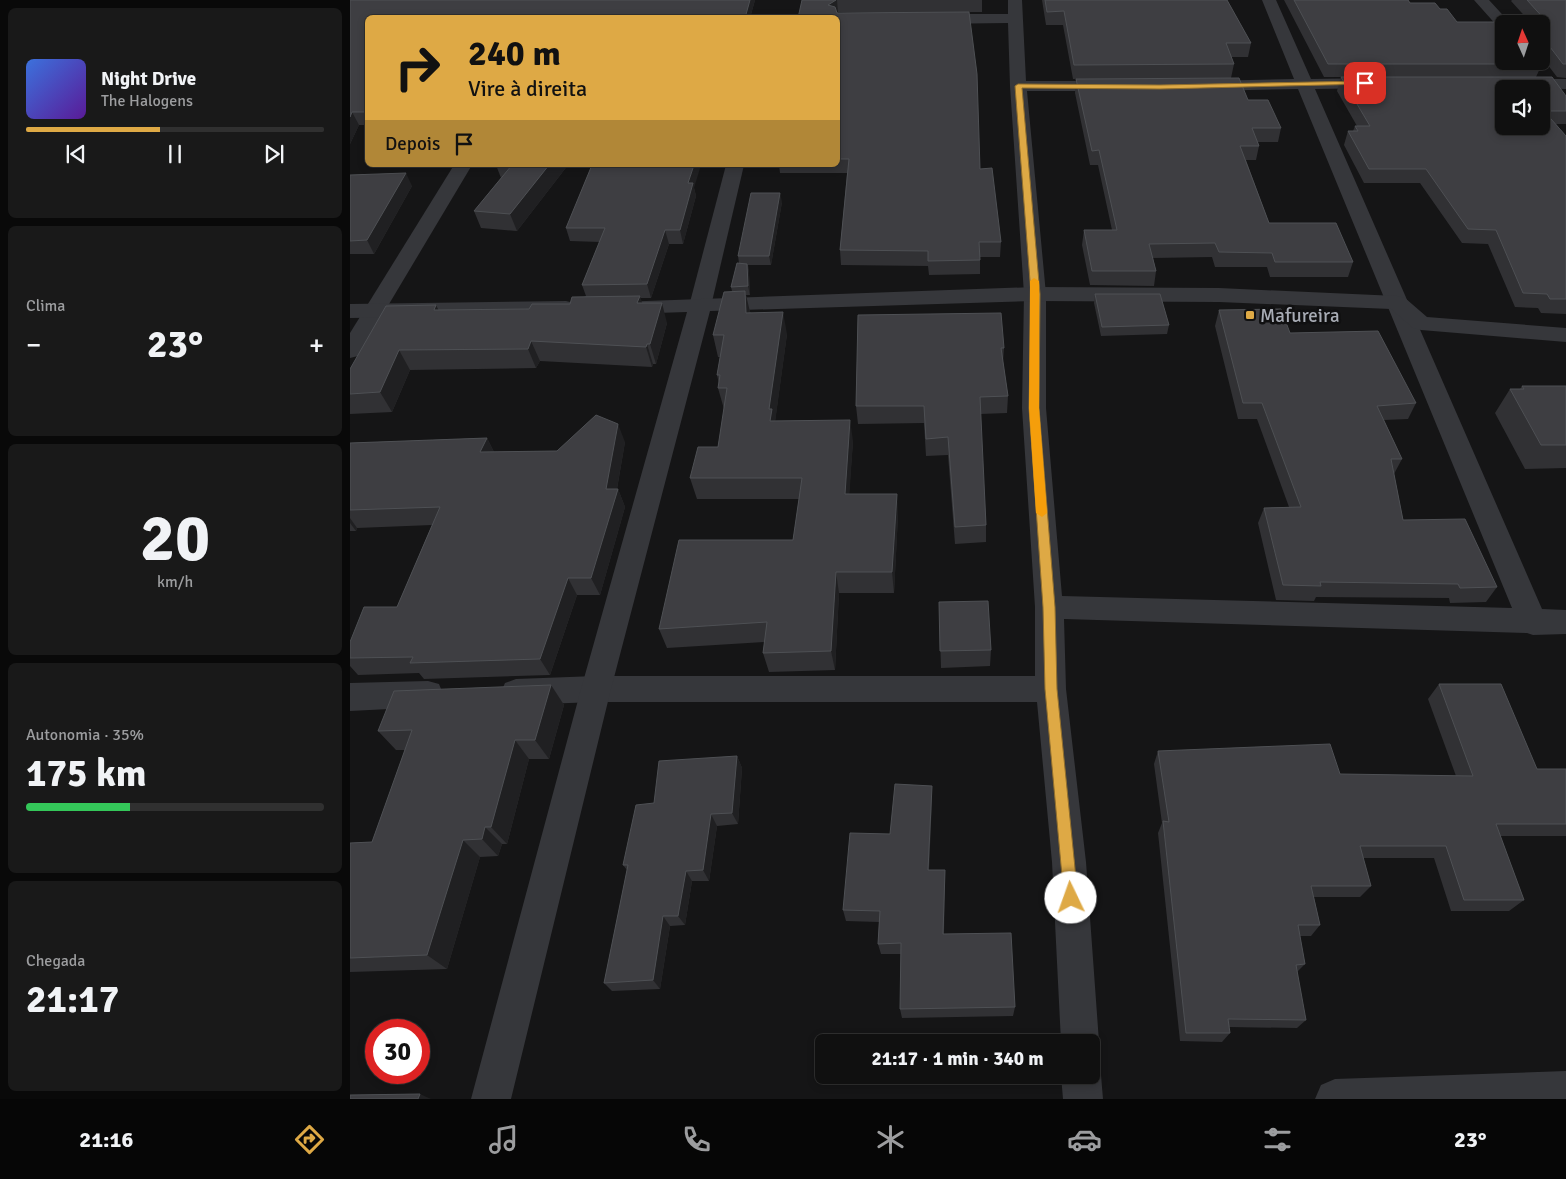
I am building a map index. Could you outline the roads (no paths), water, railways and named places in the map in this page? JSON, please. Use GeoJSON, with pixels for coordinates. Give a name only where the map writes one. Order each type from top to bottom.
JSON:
{"type":"FeatureCollection","features":[{"type":"Feature","properties":{"kind":"street"},"geometry":{"type":"LineString","coordinates":[[1269,0],[1533,623]]}},
{"type":"Feature","properties":{"kind":"street"},"geometry":{"type":"LineString","coordinates":[[1481,0],[1495,15]]}},
{"type":"Feature","properties":{"kind":"street"},"geometry":{"type":"LineString","coordinates":[[917,18],[1016,9],[1018,86],[1035,294],[1034,408],[1049,607],[1051,689],[1069,862],[1080,1034]]}},
{"type":"Feature","properties":{"kind":"street"},"geometry":{"type":"LineString","coordinates":[[1541,70],[1559,88]]}},
{"type":"Feature","properties":{"kind":"street"},"geometry":{"type":"LineString","coordinates":[[1188,86],[1393,83]]}},
{"type":"Feature","properties":{"kind":"street"},"geometry":{"type":"LineString","coordinates":[[1018,86],[1132,87]]}},
{"type":"Feature","properties":{"kind":"street"},"geometry":{"type":"LineString","coordinates":[[350,351],[461,167]]}},
{"type":"Feature","properties":{"kind":"street"},"geometry":{"type":"LineString","coordinates":[[491,1099],[596,689],[700,306],[735,167]]}},
{"type":"Feature","properties":{"kind":"street"},"geometry":{"type":"LineString","coordinates":[[350,311],[700,306],[1035,294],[1219,294],[1397,303],[1422,323],[1566,335]]}},
{"type":"Feature","properties":{"kind":"street"},"geometry":{"type":"LineString","coordinates":[[1049,607],[1533,623],[1566,622]]}},
{"type":"Feature","properties":{"kind":"street"},"geometry":{"type":"LineString","coordinates":[[350,697],[596,689],[1051,689]]}},
{"type":"Feature","properties":{"kind":"street"},"geometry":{"type":"LineString","coordinates":[[1082,1084],[1083,1099]]}},
{"type":"Feature","properties":{"kind":"street"},"geometry":{"type":"LineString","coordinates":[[1335,1099],[1566,1091]]}},
{"type":"Feature","properties":{"kind":"place","name":"Mafureira"},"geometry":{"type":"Point","coordinates":[1250,315]}}]}
